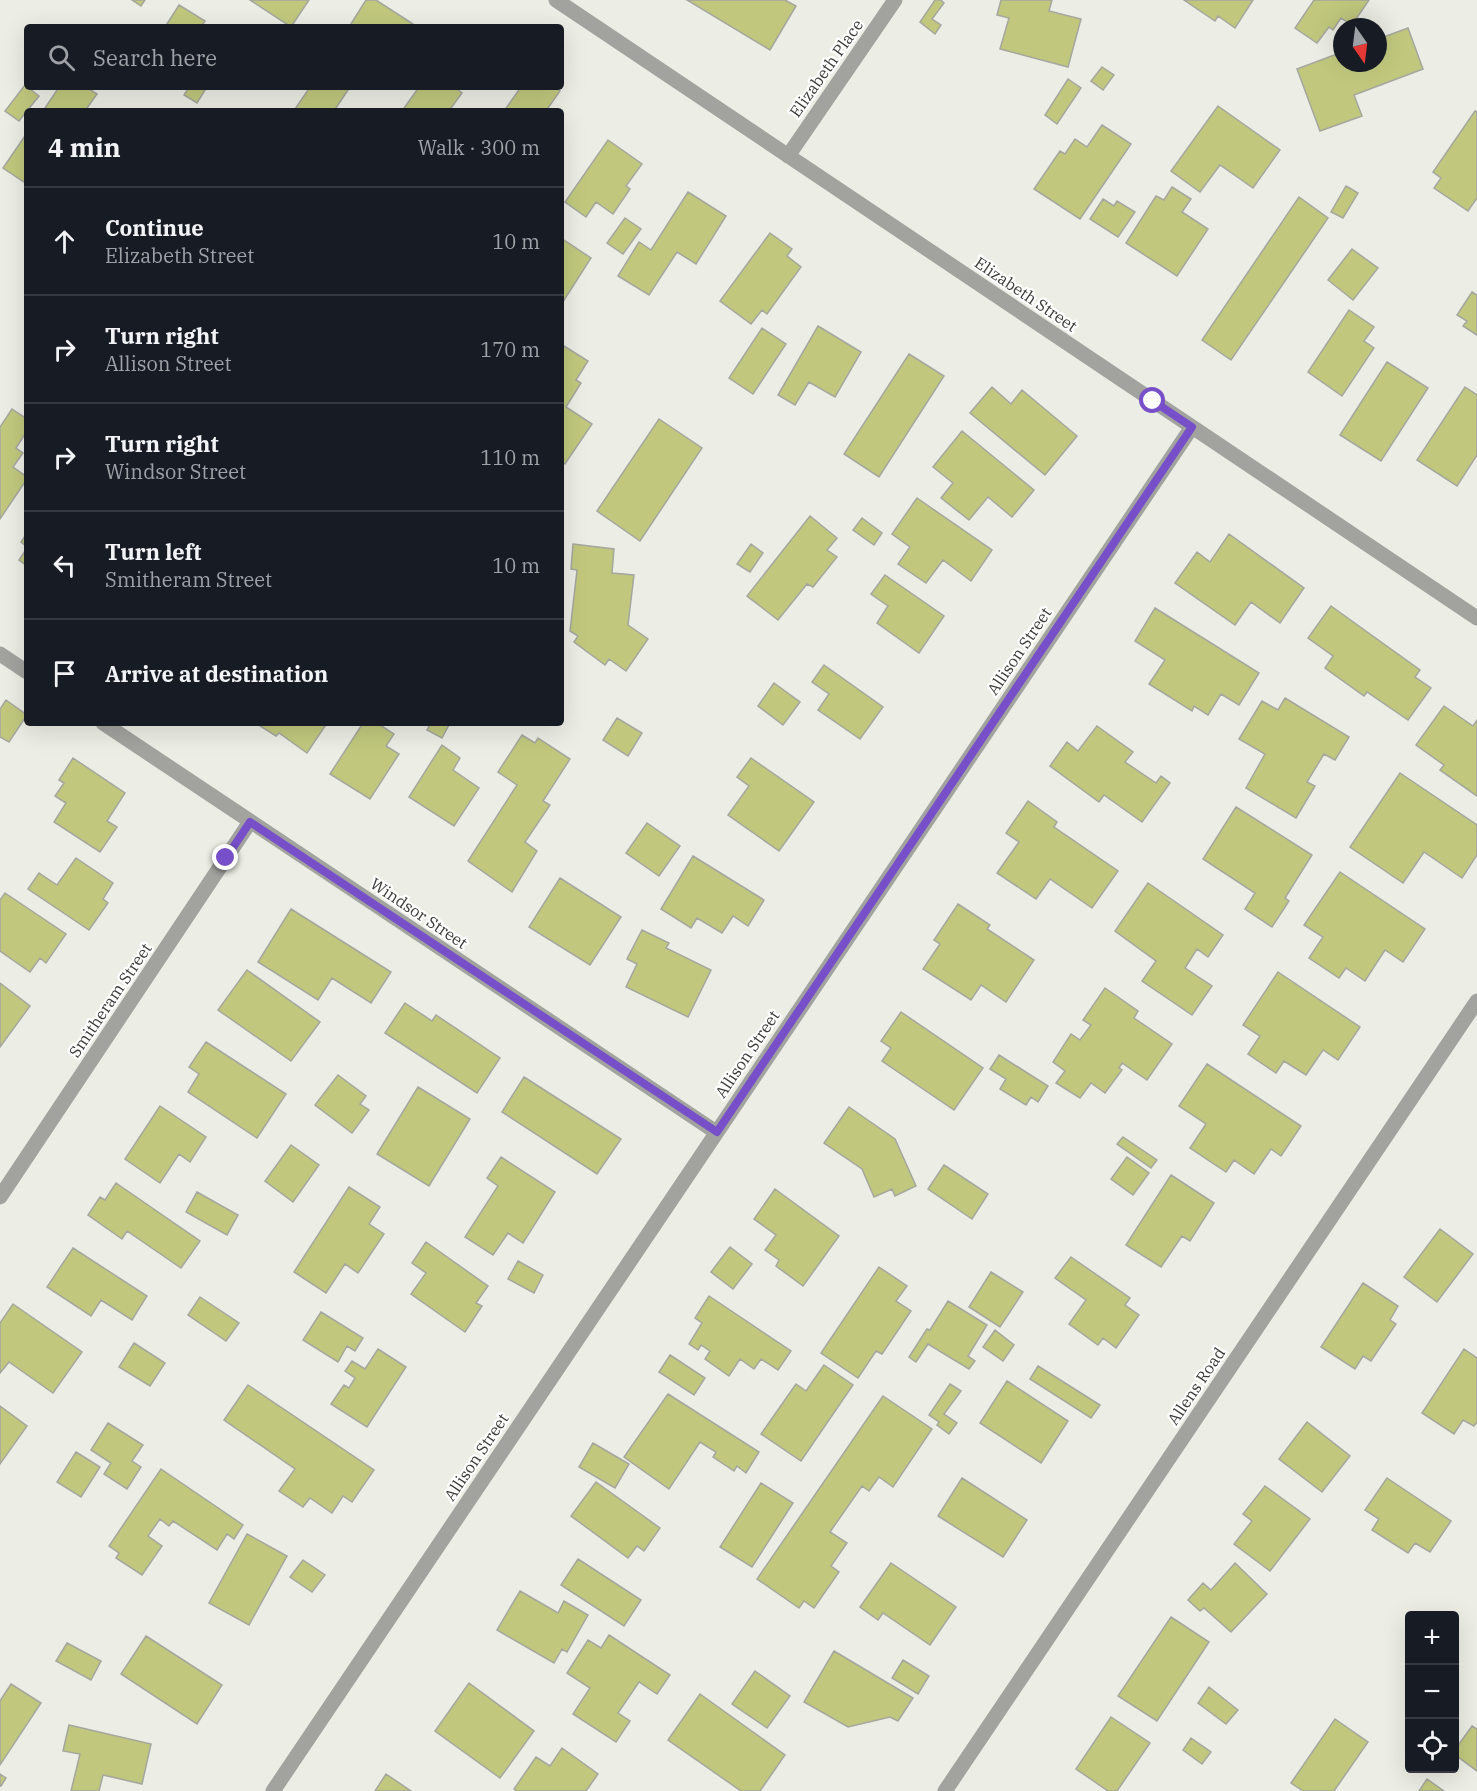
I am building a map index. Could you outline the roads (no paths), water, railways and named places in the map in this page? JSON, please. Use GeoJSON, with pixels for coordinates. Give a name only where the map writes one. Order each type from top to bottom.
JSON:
{"type":"FeatureCollection","features":[{"type":"Feature","properties":{"kind":"street","name":"Elizabeth Street"},"geometry":{"type":"LineString","coordinates":[[556,0],[1477,618]]}},
{"type":"Feature","properties":{"kind":"street","name":"Elizabeth Place"},"geometry":{"type":"LineString","coordinates":[[788,156],[895,0]]}},
{"type":"Feature","properties":{"kind":"street","name":"Allison Street"},"geometry":{"type":"LineString","coordinates":[[273,1791],[1192,427]]}},
{"type":"Feature","properties":{"kind":"street"},"geometry":{"type":"LineString","coordinates":[[0,654],[24,670]]}},
{"type":"Feature","properties":{"kind":"street","name":"Windsor Street"},"geometry":{"type":"LineString","coordinates":[[107,726],[717,1132]]}},
{"type":"Feature","properties":{"kind":"street","name":"Smitheram Street"},"geometry":{"type":"LineString","coordinates":[[0,1197],[250,822]]}},
{"type":"Feature","properties":{"kind":"street","name":"Allens Road"},"geometry":{"type":"LineString","coordinates":[[945,1791],[1477,1001]]}}]}
